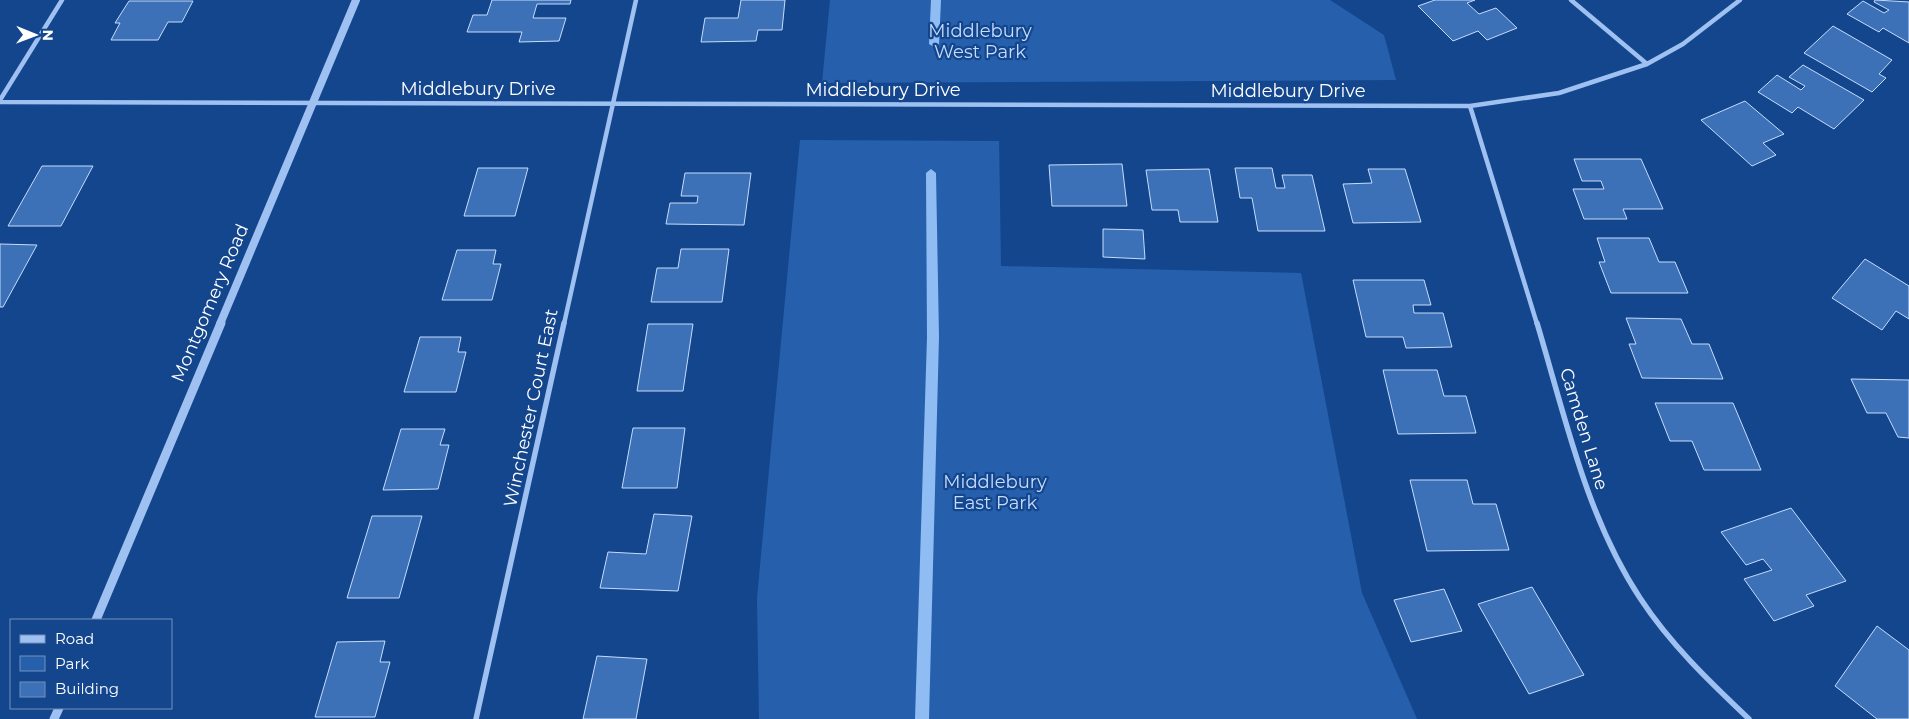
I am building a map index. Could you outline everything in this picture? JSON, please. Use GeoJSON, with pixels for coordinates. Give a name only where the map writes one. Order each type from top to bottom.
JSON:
{"type":"FeatureCollection","features":[{"type":"Feature","properties":{"kind":"street"},"geometry":{"type":"LineString","coordinates":[[0,101],[62,0]]}},
{"type":"Feature","properties":{"kind":"street","name":"Montgomery Road"},"geometry":{"type":"LineString","coordinates":[[96,619],[356,0]]}},
{"type":"Feature","properties":{"kind":"street","name":"Winchester Court East"},"geometry":{"type":"LineString","coordinates":[[476,719],[636,0]]}},
{"type":"Feature","properties":{"kind":"street"},"geometry":{"type":"LineString","coordinates":[[1571,0],[1647,64]]}},
{"type":"Feature","properties":{"kind":"street","name":"Middlebury Drive"},"geometry":{"type":"LineString","coordinates":[[0,101],[1470,106],[1559,93],[1647,64],[1682,44],[1740,0]]}},
{"type":"Feature","properties":{"kind":"street","name":"Camden Lane"},"geometry":{"type":"LineString","coordinates":[[1470,106],[1596,512],[1614,553],[1641,600],[1664,632],[1708,680],[1749,719]]}},
{"type":"Feature","properties":{"kind":"green space","name":"Middlebury West Park"},"geometry":{"type":"Polygon","coordinates":[[[830,0],[1330,0],[1384,35],[1396,80],[822,83],[830,0]]]}},
{"type":"Feature","properties":{"kind":"green space","name":"Middlebury East Park"},"geometry":{"type":"Polygon","coordinates":[[[800,140],[999,141],[1001,266],[1301,273],[1362,593],[1417,719],[759,719],[757,598],[800,140]]]}},
{"type":"Feature","properties":{"kind":"building"},"geometry":{"type":"Polygon","coordinates":[[[492,0],[571,0],[570,4],[537,4],[533,18],[566,18],[559,41],[519,42],[522,32],[467,32],[473,15],[487,15],[492,0]]]}},
{"type":"Feature","properties":{"kind":"building"},"geometry":{"type":"Polygon","coordinates":[[[741,0],[785,0],[782,30],[758,30],[756,41],[701,42],[705,18],[738,18],[741,0]]]}},
{"type":"Feature","properties":{"kind":"building"},"geometry":{"type":"Polygon","coordinates":[[[1435,0],[1475,0],[1467,3],[1479,14],[1496,8],[1517,28],[1487,40],[1478,31],[1453,41],[1418,6],[1435,0]]]}},
{"type":"Feature","properties":{"kind":"building"},"geometry":{"type":"Polygon","coordinates":[[[1875,0],[1909,2],[1909,43],[1883,28],[1879,32],[1847,14],[1863,1],[1884,13],[1889,10],[1874,2],[1875,0]]]}},
{"type":"Feature","properties":{"kind":"building"},"geometry":{"type":"Polygon","coordinates":[[[129,1],[193,1],[182,22],[168,22],[158,40],[111,40],[120,23],[115,23],[129,1]]]}},
{"type":"Feature","properties":{"kind":"building"},"geometry":{"type":"Polygon","coordinates":[[[1833,26],[1892,60],[1879,74],[1886,78],[1872,92],[1804,53],[1833,26]]]}},
{"type":"Feature","properties":{"kind":"building"},"geometry":{"type":"Polygon","coordinates":[[[1803,65],[1864,100],[1834,129],[1798,107],[1792,113],[1758,92],[1777,75],[1801,90],[1805,86],[1789,77],[1803,65]]]}},
{"type":"Feature","properties":{"kind":"building"},"geometry":{"type":"Polygon","coordinates":[[[1745,101],[1784,134],[1763,143],[1776,155],[1752,166],[1701,120],[1745,101]]]}},
{"type":"Feature","properties":{"kind":"building"},"geometry":{"type":"Polygon","coordinates":[[[1574,159],[1641,159],[1663,209],[1623,209],[1627,219],[1584,219],[1573,189],[1604,189],[1601,181],[1582,181],[1574,159]]]}},
{"type":"Feature","properties":{"kind":"building"},"geometry":{"type":"Polygon","coordinates":[[[1122,164],[1127,206],[1052,206],[1049,165],[1122,164]]]}},
{"type":"Feature","properties":{"kind":"building"},"geometry":{"type":"Polygon","coordinates":[[[42,166],[93,166],[61,226],[8,226],[42,166]]]}},
{"type":"Feature","properties":{"kind":"building"},"geometry":{"type":"Polygon","coordinates":[[[478,168],[528,168],[515,216],[464,216],[478,168]]]}},
{"type":"Feature","properties":{"kind":"building"},"geometry":{"type":"Polygon","coordinates":[[[1235,168],[1272,168],[1276,188],[1285,188],[1282,175],[1312,175],[1325,231],[1258,231],[1252,198],[1240,198],[1235,168]]]}},
{"type":"Feature","properties":{"kind":"building"},"geometry":{"type":"Polygon","coordinates":[[[1209,169],[1218,222],[1180,222],[1178,210],[1152,210],[1146,170],[1209,169]]]}},
{"type":"Feature","properties":{"kind":"building"},"geometry":{"type":"Polygon","coordinates":[[[1368,169],[1405,169],[1421,222],[1353,223],[1343,184],[1372,183],[1368,169]]]}},
{"type":"Feature","properties":{"kind":"building"},"geometry":{"type":"Polygon","coordinates":[[[685,173],[751,173],[744,225],[666,224],[670,203],[697,203],[698,196],[681,196],[685,173]]]}},
{"type":"Feature","properties":{"kind":"building"},"geometry":{"type":"Polygon","coordinates":[[[1103,229],[1143,230],[1145,259],[1103,257],[1103,229]]]}},
{"type":"Feature","properties":{"kind":"building"},"geometry":{"type":"Polygon","coordinates":[[[1597,238],[1649,238],[1659,262],[1675,262],[1688,293],[1611,293],[1599,262],[1605,262],[1597,238]]]}},
{"type":"Feature","properties":{"kind":"building"},"geometry":{"type":"Polygon","coordinates":[[[0,244],[37,245],[3,307],[0,307],[0,244]]]}},
{"type":"Feature","properties":{"kind":"building"},"geometry":{"type":"Polygon","coordinates":[[[681,249],[729,249],[722,302],[651,302],[657,268],[678,268],[681,249]]]}},
{"type":"Feature","properties":{"kind":"building"},"geometry":{"type":"Polygon","coordinates":[[[457,250],[496,250],[493,264],[501,264],[492,300],[442,300],[457,250]]]}},
{"type":"Feature","properties":{"kind":"building"},"geometry":{"type":"Polygon","coordinates":[[[1865,259],[1909,286],[1909,319],[1896,311],[1882,330],[1832,298],[1865,259]]]}},
{"type":"Feature","properties":{"kind":"building"},"geometry":{"type":"Polygon","coordinates":[[[1353,280],[1424,280],[1431,305],[1413,305],[1414,313],[1443,313],[1452,347],[1406,348],[1403,337],[1366,337],[1353,280]]]}},
{"type":"Feature","properties":{"kind":"building"},"geometry":{"type":"Polygon","coordinates":[[[1626,318],[1681,319],[1692,344],[1709,344],[1723,379],[1642,378],[1629,344],[1636,344],[1626,318]]]}},
{"type":"Feature","properties":{"kind":"building"},"geometry":{"type":"Polygon","coordinates":[[[648,324],[693,324],[683,391],[637,391],[648,324]]]}},
{"type":"Feature","properties":{"kind":"building"},"geometry":{"type":"Polygon","coordinates":[[[420,337],[461,337],[458,352],[466,352],[456,392],[404,392],[420,337]]]}},
{"type":"Feature","properties":{"kind":"building"},"geometry":{"type":"Polygon","coordinates":[[[1383,370],[1437,370],[1444,396],[1466,396],[1476,433],[1398,434],[1383,370]]]}},
{"type":"Feature","properties":{"kind":"building"},"geometry":{"type":"Polygon","coordinates":[[[1851,379],[1909,380],[1909,438],[1898,437],[1886,413],[1867,413],[1851,379]]]}},
{"type":"Feature","properties":{"kind":"building"},"geometry":{"type":"Polygon","coordinates":[[[1655,403],[1733,403],[1761,470],[1704,470],[1692,441],[1670,441],[1655,403]]]}},
{"type":"Feature","properties":{"kind":"building"},"geometry":{"type":"Polygon","coordinates":[[[633,428],[685,428],[677,488],[622,488],[633,428]]]}},
{"type":"Feature","properties":{"kind":"building"},"geometry":{"type":"Polygon","coordinates":[[[401,429],[445,429],[440,445],[449,445],[438,489],[383,490],[401,429]]]}},
{"type":"Feature","properties":{"kind":"building"},"geometry":{"type":"Polygon","coordinates":[[[1410,480],[1467,480],[1473,504],[1496,504],[1509,550],[1427,551],[1410,480]]]}},
{"type":"Feature","properties":{"kind":"building"},"geometry":{"type":"Polygon","coordinates":[[[1791,508],[1846,581],[1806,595],[1814,606],[1774,621],[1744,579],[1772,570],[1763,559],[1746,565],[1721,532],[1791,508]]]}},
{"type":"Feature","properties":{"kind":"building"},"geometry":{"type":"Polygon","coordinates":[[[654,514],[692,516],[678,591],[600,588],[608,552],[646,554],[654,514]]]}},
{"type":"Feature","properties":{"kind":"building"},"geometry":{"type":"Polygon","coordinates":[[[372,516],[422,516],[399,598],[347,598],[372,516]]]}},
{"type":"Feature","properties":{"kind":"building"},"geometry":{"type":"Polygon","coordinates":[[[1532,587],[1584,675],[1529,694],[1478,604],[1532,587]]]}},
{"type":"Feature","properties":{"kind":"building"},"geometry":{"type":"Polygon","coordinates":[[[1444,589],[1462,631],[1411,642],[1394,600],[1444,589]]]}},
{"type":"Feature","properties":{"kind":"building"},"geometry":{"type":"Polygon","coordinates":[[[1877,626],[1909,650],[1909,719],[1877,719],[1835,686],[1877,626]]]}},
{"type":"Feature","properties":{"kind":"building"},"geometry":{"type":"Polygon","coordinates":[[[385,641],[380,662],[390,662],[375,717],[315,717],[337,642],[385,641]]]}},
{"type":"Feature","properties":{"kind":"building"},"geometry":{"type":"Polygon","coordinates":[[[597,656],[647,659],[636,719],[583,719],[597,656]]]}},
{"type":"Feature","properties":{"kind":"waterway"},"geometry":{"type":"LineString","coordinates":[[934,44],[936,0]]}},
{"type":"Feature","properties":{"kind":"waterway"},"geometry":{"type":"LineString","coordinates":[[922,719],[933,337],[931,173]]}}]}
